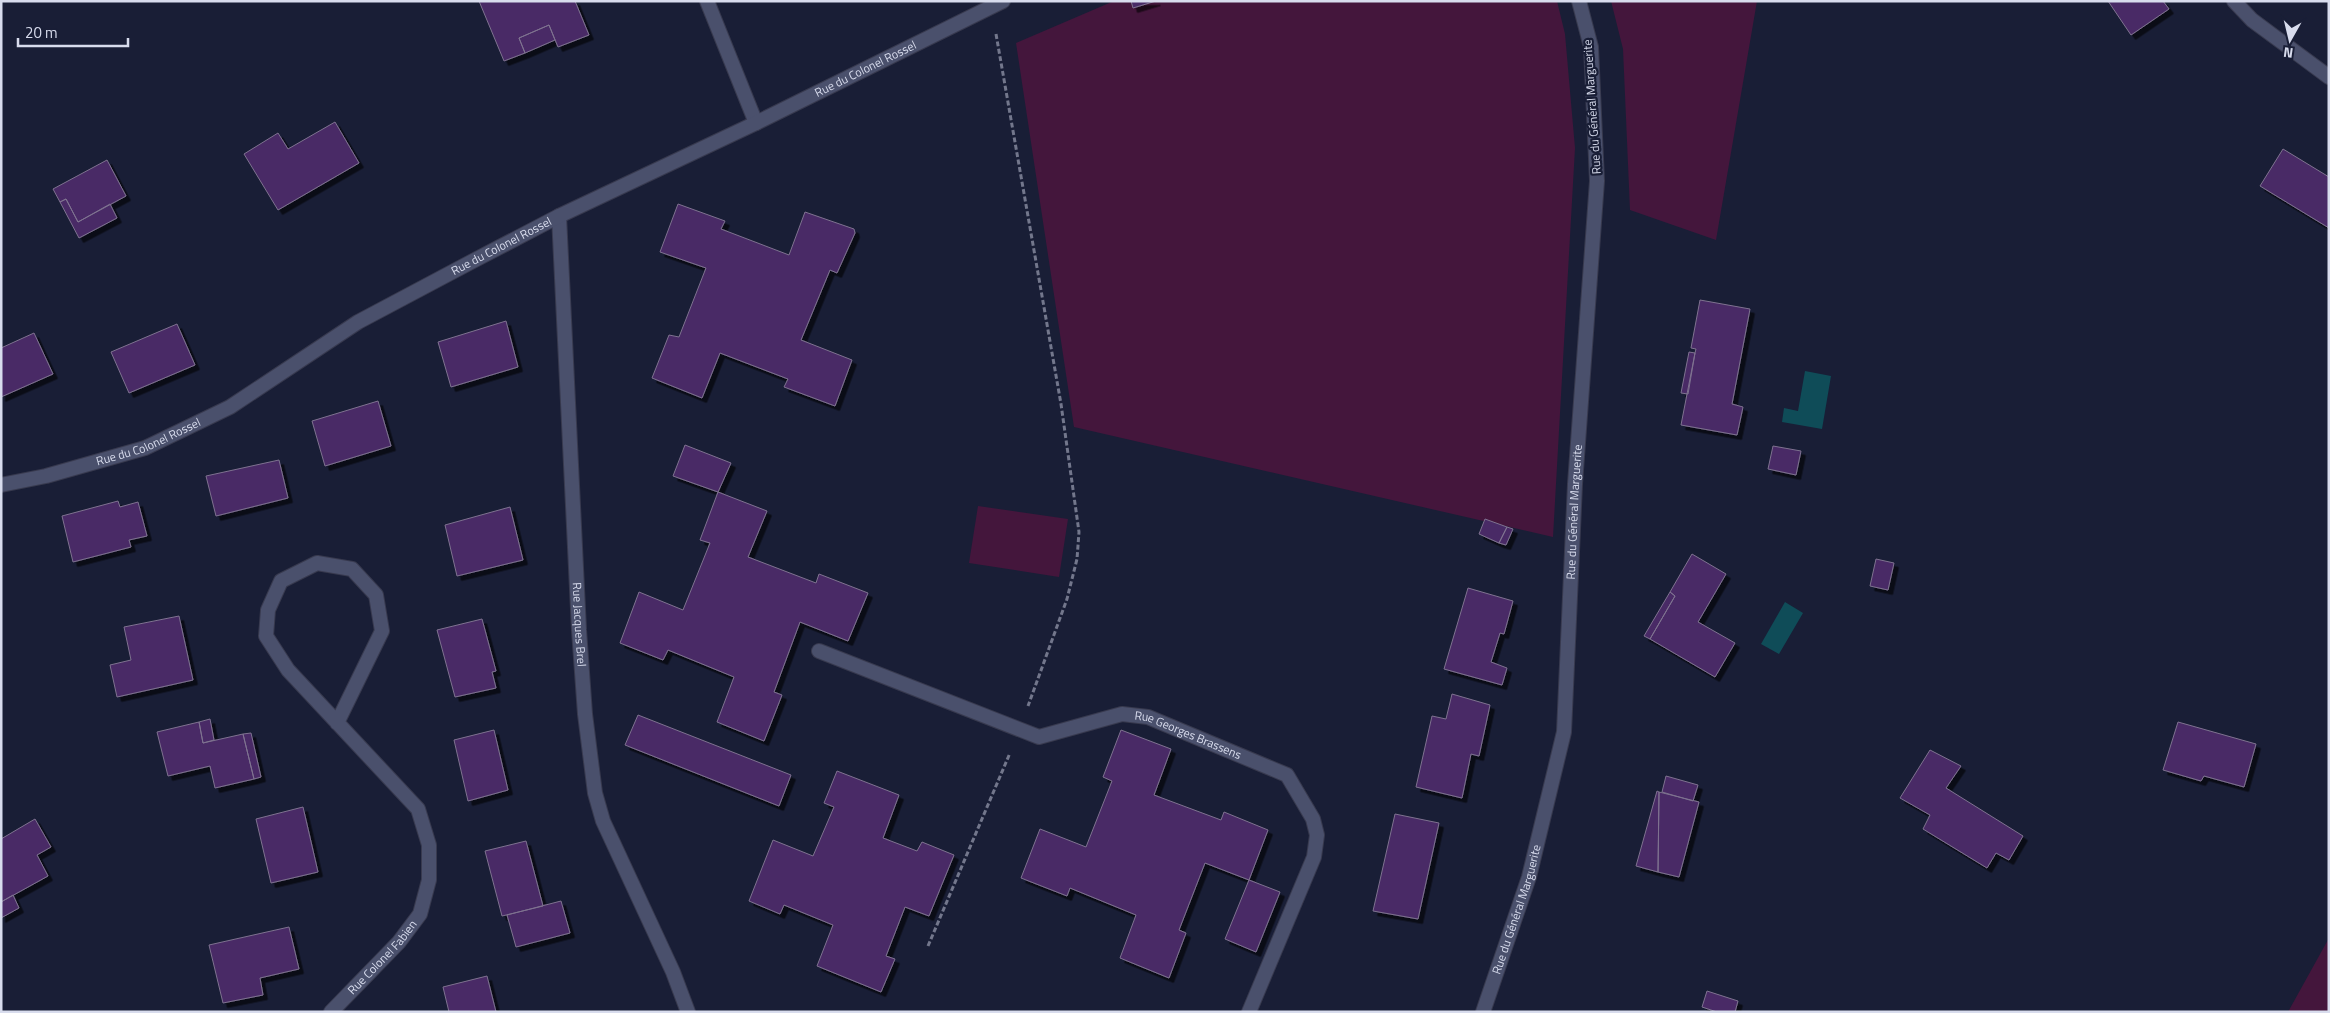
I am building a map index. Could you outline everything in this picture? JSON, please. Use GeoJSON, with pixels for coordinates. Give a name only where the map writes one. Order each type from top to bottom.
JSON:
{"type":"FeatureCollection","features":[{"type":"Feature","properties":{"kind":"street"},"geometry":{"type":"LineString","coordinates":[[707,1],[756,123]]}},
{"type":"Feature","properties":{"kind":"street","name":"Rue du Général Marguerite"},"geometry":{"type":"LineString","coordinates":[[1483,1012],[1529,877],[1564,732],[1576,484],[1597,181],[1591,46],[1579,1]]}},
{"type":"Feature","properties":{"kind":"street"},"geometry":{"type":"LineString","coordinates":[[2234,1],[2252,20],[2329,77]]}},
{"type":"Feature","properties":{"kind":"street","name":"Rue du Colonel Rossel"},"geometry":{"type":"LineString","coordinates":[[1,485],[46,476],[145,448],[230,407],[358,322],[559,216],[756,123],[997,4]]}},
{"type":"Feature","properties":{"kind":"street","name":"Rue Jacques Brel"},"geometry":{"type":"LineString","coordinates":[[559,216],[579,630],[585,714],[595,793],[603,821],[673,972],[688,1012]]}},
{"type":"Feature","properties":{"kind":"street","name":"Rue Colonel Fabien"},"geometry":{"type":"LineString","coordinates":[[331,1012],[399,942],[420,914],[429,880],[429,845],[418,809],[337,723],[288,670],[266,636],[268,610],[281,581],[317,563],[352,569],[376,595],[382,631],[337,723]]}},
{"type":"Feature","properties":{"kind":"street","name":"Rue Georges Brassens"},"geometry":{"type":"LineString","coordinates":[[818,651],[1039,737],[1122,714],[1148,717],[1287,775],[1314,819],[1317,835],[1314,857],[1249,1012]]}},
{"type":"Feature","properties":{"kind":"path"},"geometry":{"type":"LineString","coordinates":[[928,946],[1020,730],[1067,599],[1077,559],[1079,532],[1061,404],[997,4]]}},
{"type":"Feature","properties":{"kind":"shaded area"},"geometry":{"type":"Polygon","coordinates":[[[1114,1],[1557,1],[1565,34],[1575,148],[1553,537],[1074,427],[1016,43],[1114,1]]]}},
{"type":"Feature","properties":{"kind":"shaded area"},"geometry":{"type":"Polygon","coordinates":[[[1611,1],[1757,1],[1716,240],[1630,210],[1623,49],[1611,1]]]}},
{"type":"Feature","properties":{"kind":"shaded area"},"geometry":{"type":"Polygon","coordinates":[[[1805,371],[1831,376],[1822,429],[1782,422],[1784,408],[1798,411],[1805,371]]]}},
{"type":"Feature","properties":{"kind":"shaded area"},"geometry":{"type":"Polygon","coordinates":[[[978,506],[1068,519],[1059,577],[969,563],[978,506]]]}},
{"type":"Feature","properties":{"kind":"shaded area"},"geometry":{"type":"Polygon","coordinates":[[[1785,602],[1803,613],[1779,654],[1761,644],[1785,602]]]}},
{"type":"Feature","properties":{"kind":"shaded area"},"geometry":{"type":"Polygon","coordinates":[[[2329,938],[2329,1012],[2288,1012],[2329,938]]]}},
{"type":"Feature","properties":{"kind":"building"},"geometry":{"type":"Polygon","coordinates":[[[479,1],[575,1],[589,35],[558,47],[549,25],[519,38],[525,53],[504,61],[479,1]]]}},
{"type":"Feature","properties":{"kind":"building"},"geometry":{"type":"Polygon","coordinates":[[[1131,1],[1156,1],[1133,8],[1131,1]]]}},
{"type":"Feature","properties":{"kind":"building"},"geometry":{"type":"Polygon","coordinates":[[[2108,1],[2163,1],[2169,9],[2131,35],[2108,1]]]}},
{"type":"Feature","properties":{"kind":"building"},"geometry":{"type":"Polygon","coordinates":[[[549,25],[555,40],[525,53],[519,38],[549,25]]]}},
{"type":"Feature","properties":{"kind":"building"},"geometry":{"type":"Polygon","coordinates":[[[335,122],[359,163],[278,210],[244,154],[278,133],[288,149],[335,122]]]}},
{"type":"Feature","properties":{"kind":"building"},"geometry":{"type":"Polygon","coordinates":[[[2283,149],[2329,177],[2329,228],[2260,186],[2283,149]]]}},
{"type":"Feature","properties":{"kind":"building"},"geometry":{"type":"Polygon","coordinates":[[[107,160],[126,196],[78,222],[66,199],[60,202],[53,189],[107,160]]]}},
{"type":"Feature","properties":{"kind":"building"},"geometry":{"type":"Polygon","coordinates":[[[66,199],[78,222],[110,204],[117,218],[79,238],[60,202],[66,199]]]}},
{"type":"Feature","properties":{"kind":"building"},"geometry":{"type":"Polygon","coordinates":[[[678,204],[725,221],[721,229],[789,255],[805,212],[854,229],[855,233],[837,273],[830,270],[801,340],[852,360],[835,406],[784,387],[788,379],[720,353],[702,398],[652,378],[669,335],[679,337],[706,268],[660,252],[678,204]]]}},
{"type":"Feature","properties":{"kind":"building"},"geometry":{"type":"Polygon","coordinates":[[[1700,300],[1750,309],[1732,404],[1743,407],[1737,435],[1681,425],[1696,349],[1691,348],[1700,300]]]}},
{"type":"Feature","properties":{"kind":"building"},"geometry":{"type":"Polygon","coordinates":[[[506,321],[518,367],[451,387],[438,342],[506,321]]]}},
{"type":"Feature","properties":{"kind":"building"},"geometry":{"type":"Polygon","coordinates":[[[177,324],[195,365],[129,393],[111,352],[177,324]]]}},
{"type":"Feature","properties":{"kind":"building"},"geometry":{"type":"Polygon","coordinates":[[[34,333],[53,374],[1,397],[1,348],[34,333]]]}},
{"type":"Feature","properties":{"kind":"building"},"geometry":{"type":"Polygon","coordinates":[[[1689,352],[1695,353],[1688,394],[1681,393],[1689,352]]]}},
{"type":"Feature","properties":{"kind":"building"},"geometry":{"type":"Polygon","coordinates":[[[378,401],[391,446],[325,466],[312,421],[378,401]]]}},
{"type":"Feature","properties":{"kind":"building"},"geometry":{"type":"Polygon","coordinates":[[[685,445],[731,463],[718,492],[673,476],[685,445]]]}},
{"type":"Feature","properties":{"kind":"building"},"geometry":{"type":"Polygon","coordinates":[[[1773,446],[1801,451],[1796,475],[1768,469],[1773,446]]]}},
{"type":"Feature","properties":{"kind":"building"},"geometry":{"type":"Polygon","coordinates":[[[279,460],[288,498],[216,516],[206,476],[279,460]]]}},
{"type":"Feature","properties":{"kind":"building"},"geometry":{"type":"Polygon","coordinates":[[[718,492],[767,511],[748,557],[816,583],[819,574],[868,593],[848,641],[800,622],[774,692],[782,695],[764,741],[717,722],[734,677],[668,650],[663,660],[620,643],[639,592],[683,610],[710,543],[700,540],[718,492]]]}},
{"type":"Feature","properties":{"kind":"building"},"geometry":{"type":"Polygon","coordinates":[[[118,501],[120,507],[138,502],[147,536],[129,540],[131,547],[73,562],[62,516],[118,501]]]}},
{"type":"Feature","properties":{"kind":"building"},"geometry":{"type":"Polygon","coordinates":[[[510,507],[523,560],[457,576],[445,525],[510,507]]]}},
{"type":"Feature","properties":{"kind":"building"},"geometry":{"type":"Polygon","coordinates":[[[1485,519],[1507,527],[1499,543],[1479,534],[1485,519]]]}},
{"type":"Feature","properties":{"kind":"building"},"geometry":{"type":"Polygon","coordinates":[[[1507,527],[1513,529],[1506,545],[1499,543],[1507,527]]]}},
{"type":"Feature","properties":{"kind":"building"},"geometry":{"type":"Polygon","coordinates":[[[1692,554],[1726,574],[1698,622],[1735,643],[1715,677],[1650,639],[1675,596],[1670,592],[1692,554]]]}},
{"type":"Feature","properties":{"kind":"building"},"geometry":{"type":"Polygon","coordinates":[[[1876,559],[1894,563],[1888,590],[1870,586],[1876,559]]]}},
{"type":"Feature","properties":{"kind":"building"},"geometry":{"type":"Polygon","coordinates":[[[1468,588],[1513,601],[1504,634],[1500,633],[1491,662],[1507,668],[1502,685],[1444,669],[1468,588]]]}},
{"type":"Feature","properties":{"kind":"building"},"geometry":{"type":"Polygon","coordinates":[[[1670,592],[1675,596],[1650,639],[1644,636],[1670,592]]]}},
{"type":"Feature","properties":{"kind":"building"},"geometry":{"type":"Polygon","coordinates":[[[179,616],[193,680],[117,697],[110,665],[131,660],[124,627],[179,616]]]}},
{"type":"Feature","properties":{"kind":"building"},"geometry":{"type":"Polygon","coordinates":[[[482,619],[496,671],[492,672],[496,688],[455,697],[437,630],[482,619]]]}},
{"type":"Feature","properties":{"kind":"building"},"geometry":{"type":"Polygon","coordinates":[[[1452,694],[1490,705],[1479,756],[1471,754],[1462,798],[1416,787],[1432,716],[1446,719],[1452,694]]]}},
{"type":"Feature","properties":{"kind":"building"},"geometry":{"type":"Polygon","coordinates":[[[638,715],[791,775],[779,806],[625,745],[638,715]]]}},
{"type":"Feature","properties":{"kind":"building"},"geometry":{"type":"Polygon","coordinates":[[[210,719],[214,740],[203,743],[199,722],[210,719]]]}},
{"type":"Feature","properties":{"kind":"building"},"geometry":{"type":"Polygon","coordinates":[[[199,722],[203,743],[243,734],[254,779],[215,788],[210,766],[168,776],[157,732],[199,722]]]}},
{"type":"Feature","properties":{"kind":"building"},"geometry":{"type":"Polygon","coordinates":[[[2178,722],[2256,744],[2244,787],[2204,776],[2201,781],[2163,770],[2178,722]]]}},
{"type":"Feature","properties":{"kind":"building"},"geometry":{"type":"Polygon","coordinates":[[[494,730],[508,790],[468,801],[454,740],[494,730]]]}},
{"type":"Feature","properties":{"kind":"building"},"geometry":{"type":"Polygon","coordinates":[[[1121,730],[1171,749],[1154,795],[1221,820],[1224,812],[1268,830],[1249,880],[1205,863],[1179,930],[1186,933],[1169,978],[1120,958],[1136,915],[1070,888],[1067,896],[1021,878],[1040,829],[1086,847],[1112,781],[1103,777],[1121,730]]]}},
{"type":"Feature","properties":{"kind":"building"},"geometry":{"type":"Polygon","coordinates":[[[251,733],[261,777],[254,779],[243,734],[251,733]]]}},
{"type":"Feature","properties":{"kind":"building"},"geometry":{"type":"Polygon","coordinates":[[[1930,750],[1961,766],[1946,788],[2023,836],[2009,860],[1996,853],[1987,868],[1923,829],[1930,815],[1900,798],[1930,750]]]}},
{"type":"Feature","properties":{"kind":"building"},"geometry":{"type":"Polygon","coordinates":[[[837,771],[899,795],[883,838],[917,851],[922,842],[954,855],[929,916],[905,907],[886,956],[895,959],[881,992],[817,966],[833,925],[784,905],[780,914],[749,901],[773,840],[813,856],[834,807],[824,803],[837,771]]]}},
{"type":"Feature","properties":{"kind":"building"},"geometry":{"type":"Polygon","coordinates":[[[1666,776],[1698,785],[1693,801],[1662,792],[1666,776]]]}},
{"type":"Feature","properties":{"kind":"building"},"geometry":{"type":"Polygon","coordinates":[[[1657,791],[1659,792],[1658,872],[1636,866],[1657,791]]]}},
{"type":"Feature","properties":{"kind":"building"},"geometry":{"type":"Polygon","coordinates":[[[1659,792],[1699,802],[1679,877],[1658,872],[1659,792]]]}},
{"type":"Feature","properties":{"kind":"building"},"geometry":{"type":"Polygon","coordinates":[[[303,807],[318,872],[271,883],[256,819],[303,807]]]}},
{"type":"Feature","properties":{"kind":"building"},"geometry":{"type":"Polygon","coordinates":[[[1395,814],[1439,823],[1418,919],[1373,911],[1395,814]]]}},
{"type":"Feature","properties":{"kind":"building"},"geometry":{"type":"Polygon","coordinates":[[[35,819],[51,847],[37,855],[48,876],[1,902],[1,839],[35,819]]]}},
{"type":"Feature","properties":{"kind":"building"},"geometry":{"type":"Polygon","coordinates":[[[526,841],[543,906],[502,916],[485,851],[526,841]]]}},
{"type":"Feature","properties":{"kind":"building"},"geometry":{"type":"Polygon","coordinates":[[[1249,880],[1280,892],[1256,952],[1225,939],[1249,880]]]}},
{"type":"Feature","properties":{"kind":"building"},"geometry":{"type":"Polygon","coordinates":[[[13,895],[19,908],[1,918],[1,902],[13,895]]]}},
{"type":"Feature","properties":{"kind":"building"},"geometry":{"type":"Polygon","coordinates":[[[561,901],[570,933],[516,947],[507,915],[561,901]]]}},
{"type":"Feature","properties":{"kind":"building"},"geometry":{"type":"Polygon","coordinates":[[[289,927],[299,969],[260,978],[263,995],[223,1003],[209,945],[289,927]]]}},
{"type":"Feature","properties":{"kind":"building"},"geometry":{"type":"Polygon","coordinates":[[[487,976],[496,1012],[449,1012],[443,987],[487,976]]]}},
{"type":"Feature","properties":{"kind":"building"},"geometry":{"type":"Polygon","coordinates":[[[1707,991],[1738,1001],[1735,1012],[1717,1012],[1702,1007],[1707,991]]]}}]}
